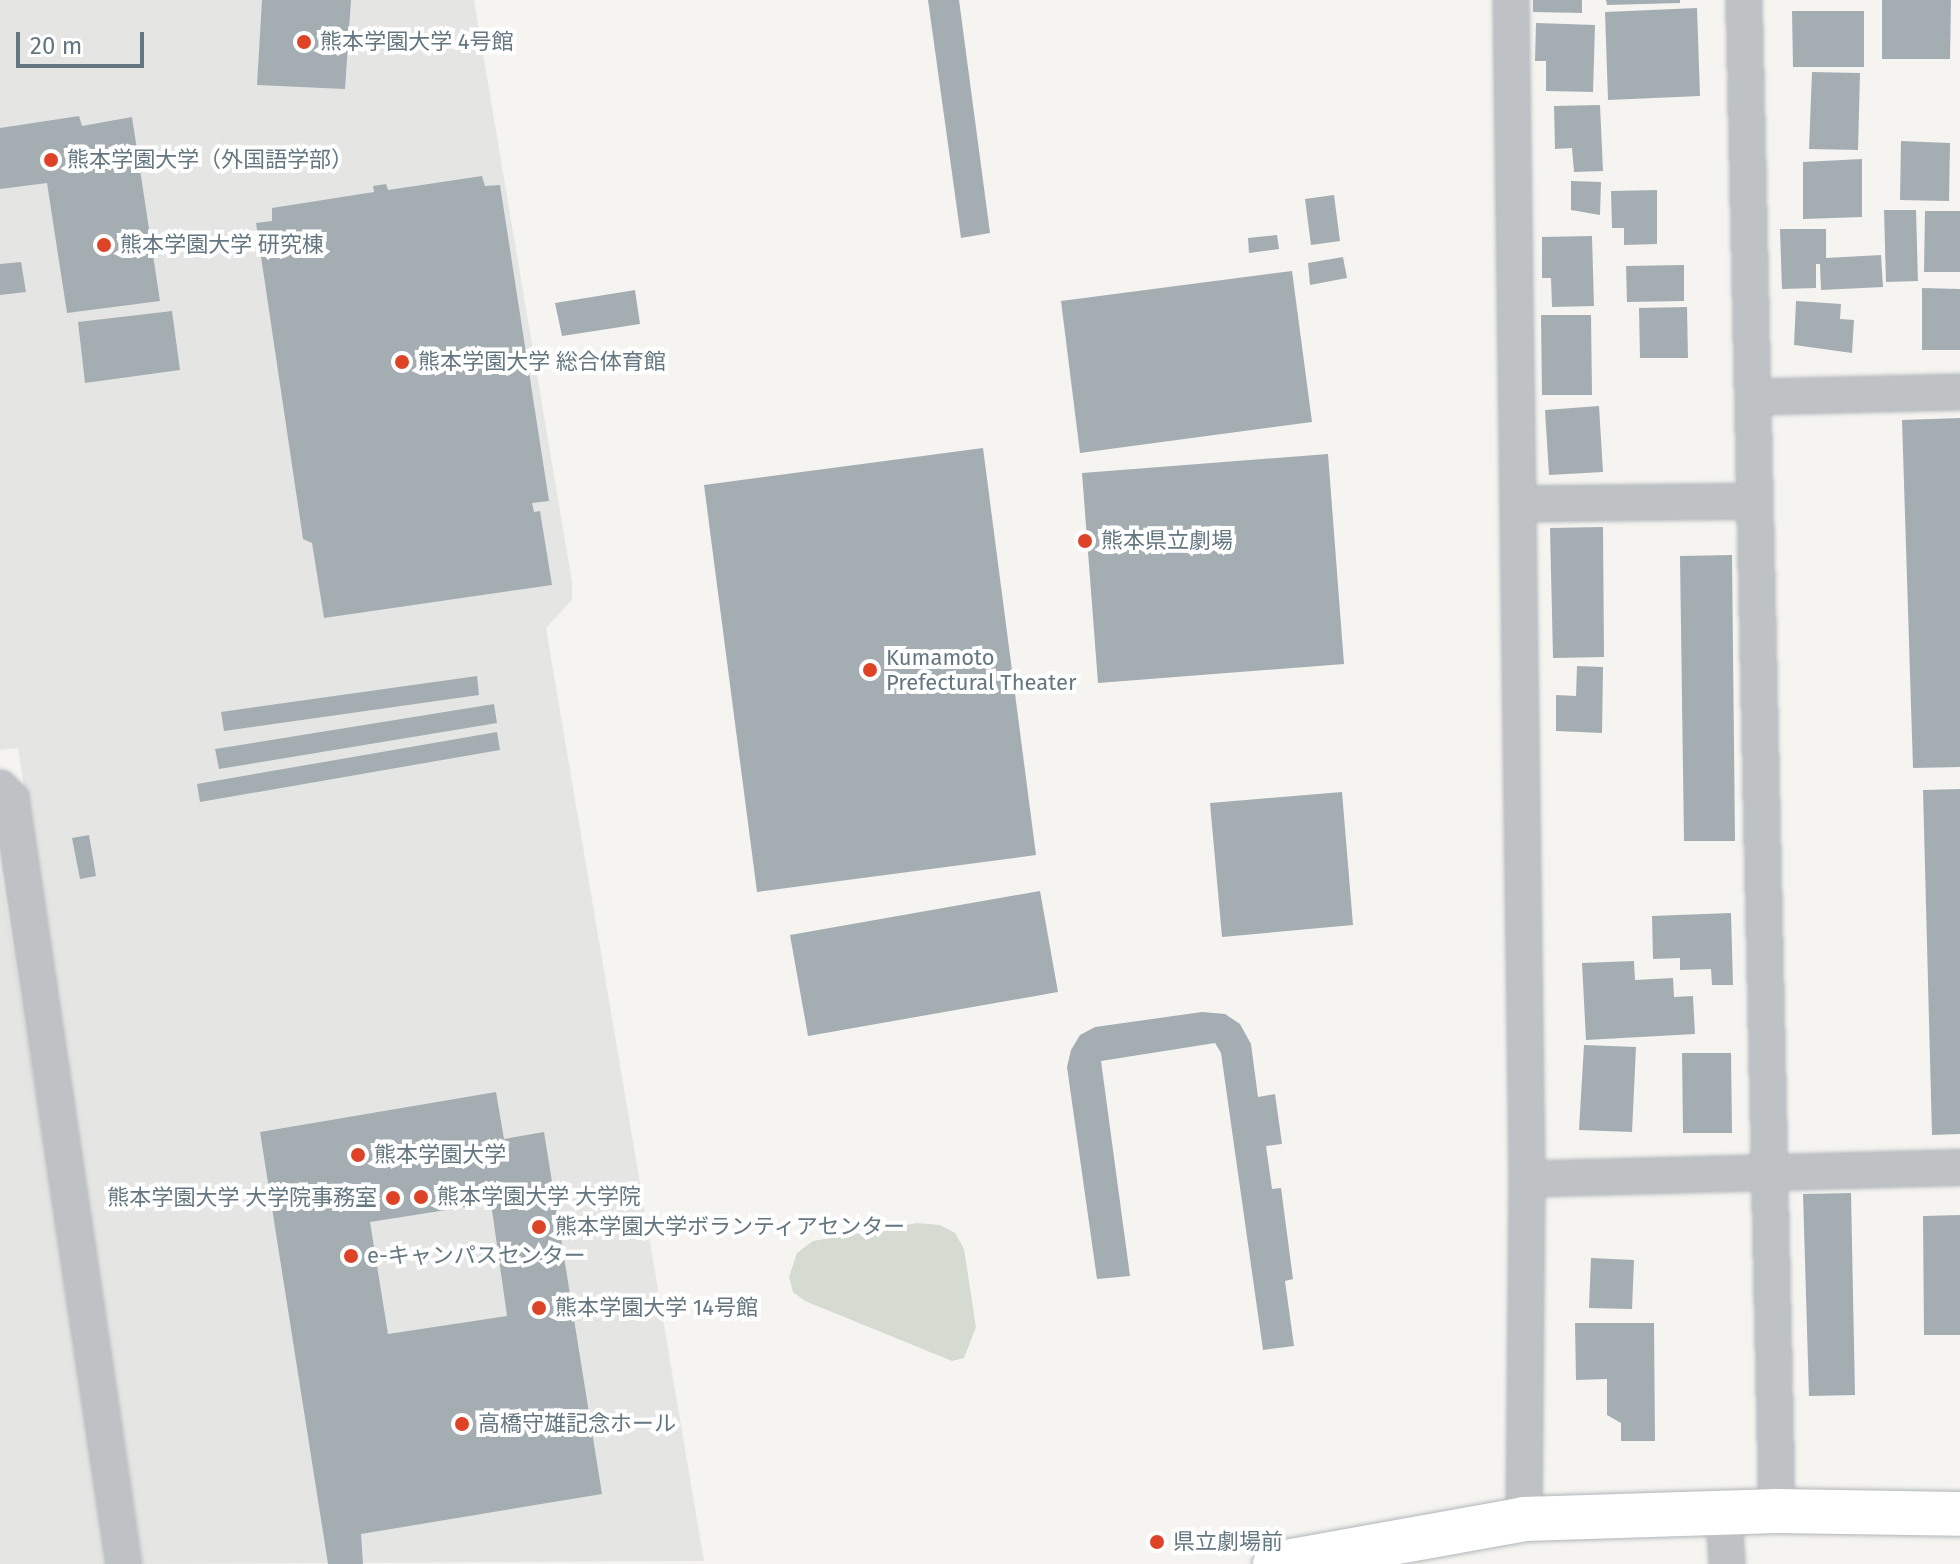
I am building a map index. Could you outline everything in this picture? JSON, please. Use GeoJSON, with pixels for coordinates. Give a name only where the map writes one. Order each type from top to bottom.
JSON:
{"type":"FeatureCollection","features":[{"type":"Feature","properties":{"kind":"street"},"geometry":{"type":"LineString","coordinates":[[1511,0],[1527,1179],[1524,1519]]}},
{"type":"Feature","properties":{"kind":"street"},"geometry":{"type":"LineString","coordinates":[[1744,0],[1773,1172],[1777,1511]]}},
{"type":"Feature","properties":{"kind":"street"},"geometry":{"type":"LineString","coordinates":[[1753,397],[1960,392]]}},
{"type":"Feature","properties":{"kind":"street"},"geometry":{"type":"LineString","coordinates":[[1518,504],[1755,501]]}},
{"type":"Feature","properties":{"kind":"street"},"geometry":{"type":"LineString","coordinates":[[0,788],[11,799],[124,1564]]}},
{"type":"Feature","properties":{"kind":"street"},"geometry":{"type":"LineString","coordinates":[[1527,1179],[1960,1168]]}},
{"type":"Feature","properties":{"kind":"street"},"geometry":{"type":"LineString","coordinates":[[1275,1564],[1524,1519],[1724,1516],[1777,1511],[1960,1514]]}},
{"type":"Feature","properties":{"kind":"street"},"geometry":{"type":"LineString","coordinates":[[1724,1516],[1727,1564]]}},
{"type":"Feature","properties":{"kind":"shaded area","name":"熊本学園大学"},"geometry":{"type":"Polygon","coordinates":[[[0,0],[474,0],[572,582],[572,600],[546,628],[704,1561],[143,1564],[18,748],[0,750],[0,0]]]}},
{"type":"Feature","properties":{"kind":"shaded area"},"geometry":{"type":"Polygon","coordinates":[[[0,869],[20,996],[113,1564],[0,1564],[0,869]]]}},
{"type":"Feature","properties":{"kind":"shaded area"},"geometry":{"type":"Polygon","coordinates":[[[917,1223],[940,1225],[955,1233],[964,1249],[976,1327],[964,1358],[952,1361],[805,1301],[793,1292],[789,1277],[797,1253],[813,1241],[917,1223]]]}},
{"type":"Feature","properties":{"kind":"building","name":"熊本学園大学 4号館"},"geometry":{"type":"Polygon","coordinates":[[[262,0],[351,0],[345,89],[257,85],[262,0]]]}},
{"type":"Feature","properties":{"kind":"building"},"geometry":{"type":"Polygon","coordinates":[[[928,0],[959,0],[990,233],[961,238],[928,0]]]}},
{"type":"Feature","properties":{"kind":"building"},"geometry":{"type":"Polygon","coordinates":[[[1533,0],[1582,0],[1582,13],[1533,12],[1533,0]]]}},
{"type":"Feature","properties":{"kind":"building"},"geometry":{"type":"Polygon","coordinates":[[[1606,0],[1680,0],[1680,3],[1607,5],[1606,0]]]}},
{"type":"Feature","properties":{"kind":"building"},"geometry":{"type":"Polygon","coordinates":[[[1882,0],[1951,0],[1950,59],[1882,59],[1882,0]]]}},
{"type":"Feature","properties":{"kind":"building"},"geometry":{"type":"Polygon","coordinates":[[[1697,8],[1700,96],[1608,100],[1605,12],[1697,8]]]}},
{"type":"Feature","properties":{"kind":"building"},"geometry":{"type":"Polygon","coordinates":[[[1792,11],[1864,11],[1864,67],[1793,67],[1792,11]]]}},
{"type":"Feature","properties":{"kind":"building"},"geometry":{"type":"Polygon","coordinates":[[[1536,23],[1595,25],[1593,92],[1546,91],[1546,61],[1535,61],[1536,23]]]}},
{"type":"Feature","properties":{"kind":"building"},"geometry":{"type":"Polygon","coordinates":[[[1812,72],[1860,73],[1858,150],[1809,149],[1812,72]]]}},
{"type":"Feature","properties":{"kind":"building"},"geometry":{"type":"Polygon","coordinates":[[[1600,105],[1603,171],[1574,172],[1572,148],[1555,149],[1554,106],[1600,105]]]}},
{"type":"Feature","properties":{"kind":"building","name":"熊本学園大学 研究棟"},"geometry":{"type":"Polygon","coordinates":[[[79,116],[82,126],[132,117],[160,301],[67,313],[47,183],[0,189],[0,128],[79,116]]]}},
{"type":"Feature","properties":{"kind":"building"},"geometry":{"type":"Polygon","coordinates":[[[1901,141],[1950,143],[1949,201],[1900,200],[1901,141]]]}},
{"type":"Feature","properties":{"kind":"building"},"geometry":{"type":"Polygon","coordinates":[[[1862,159],[1862,217],[1803,219],[1803,162],[1862,159]]]}},
{"type":"Feature","properties":{"kind":"building","name":"熊本学園大学 総合体育館"},"geometry":{"type":"Polygon","coordinates":[[[482,176],[485,186],[500,185],[549,501],[532,503],[534,512],[540,511],[552,585],[324,618],[312,543],[303,539],[256,223],[272,221],[272,208],[374,192],[373,186],[386,184],[388,190],[482,176]]]}},
{"type":"Feature","properties":{"kind":"building"},"geometry":{"type":"Polygon","coordinates":[[[1571,181],[1601,182],[1600,215],[1571,210],[1571,181]]]}},
{"type":"Feature","properties":{"kind":"building"},"geometry":{"type":"Polygon","coordinates":[[[1657,190],[1657,244],[1624,245],[1624,228],[1612,228],[1611,191],[1657,190]]]}},
{"type":"Feature","properties":{"kind":"building"},"geometry":{"type":"Polygon","coordinates":[[[1334,195],[1340,241],[1311,245],[1305,199],[1334,195]]]}},
{"type":"Feature","properties":{"kind":"building"},"geometry":{"type":"Polygon","coordinates":[[[1884,210],[1916,210],[1918,281],[1886,282],[1884,210]]]}},
{"type":"Feature","properties":{"kind":"building"},"geometry":{"type":"Polygon","coordinates":[[[1925,211],[1960,211],[1960,272],[1924,272],[1925,211]]]}},
{"type":"Feature","properties":{"kind":"building"},"geometry":{"type":"Polygon","coordinates":[[[1780,229],[1826,229],[1826,258],[1881,255],[1883,287],[1821,290],[1820,264],[1816,264],[1816,288],[1782,289],[1780,229]]]}},
{"type":"Feature","properties":{"kind":"building"},"geometry":{"type":"Polygon","coordinates":[[[1277,235],[1279,249],[1249,253],[1248,238],[1277,235]]]}},
{"type":"Feature","properties":{"kind":"building"},"geometry":{"type":"Polygon","coordinates":[[[1592,236],[1594,306],[1552,307],[1551,278],[1542,278],[1542,237],[1592,236]]]}},
{"type":"Feature","properties":{"kind":"building"},"geometry":{"type":"Polygon","coordinates":[[[1343,257],[1347,278],[1310,285],[1308,263],[1343,257]]]}},
{"type":"Feature","properties":{"kind":"building"},"geometry":{"type":"Polygon","coordinates":[[[21,262],[26,292],[0,295],[0,264],[21,262]]]}},
{"type":"Feature","properties":{"kind":"building"},"geometry":{"type":"Polygon","coordinates":[[[1684,265],[1684,301],[1627,302],[1626,266],[1684,265]]]}},
{"type":"Feature","properties":{"kind":"building"},"geometry":{"type":"Polygon","coordinates":[[[1292,271],[1312,422],[1080,453],[1061,301],[1292,271]]]}},
{"type":"Feature","properties":{"kind":"building"},"geometry":{"type":"Polygon","coordinates":[[[1922,288],[1960,289],[1960,350],[1922,350],[1922,288]]]}},
{"type":"Feature","properties":{"kind":"building"},"geometry":{"type":"Polygon","coordinates":[[[635,290],[640,324],[562,336],[555,303],[635,290]]]}},
{"type":"Feature","properties":{"kind":"building"},"geometry":{"type":"Polygon","coordinates":[[[1796,301],[1841,304],[1840,319],[1854,320],[1852,353],[1794,345],[1796,301]]]}},
{"type":"Feature","properties":{"kind":"building"},"geometry":{"type":"Polygon","coordinates":[[[1687,307],[1688,358],[1640,358],[1639,308],[1687,307]]]}},
{"type":"Feature","properties":{"kind":"building"},"geometry":{"type":"Polygon","coordinates":[[[172,311],[180,370],[85,383],[78,322],[172,311]]]}},
{"type":"Feature","properties":{"kind":"building"},"geometry":{"type":"Polygon","coordinates":[[[1541,315],[1591,315],[1592,395],[1542,395],[1541,315]]]}},
{"type":"Feature","properties":{"kind":"building"},"geometry":{"type":"Polygon","coordinates":[[[1599,406],[1603,472],[1549,475],[1545,410],[1599,406]]]}},
{"type":"Feature","properties":{"kind":"building"},"geometry":{"type":"Polygon","coordinates":[[[1960,418],[1960,767],[1913,768],[1902,420],[1960,418]]]}},
{"type":"Feature","properties":{"kind":"building","name":"Kumamoto Prefectural Theater"},"geometry":{"type":"Polygon","coordinates":[[[983,448],[1036,855],[757,892],[704,485],[983,448]]]}},
{"type":"Feature","properties":{"kind":"building"},"geometry":{"type":"Polygon","coordinates":[[[1328,454],[1344,664],[1098,683],[1082,473],[1328,454]]]}},
{"type":"Feature","properties":{"kind":"building"},"geometry":{"type":"Polygon","coordinates":[[[1603,527],[1604,657],[1553,658],[1550,528],[1603,527]]]}},
{"type":"Feature","properties":{"kind":"building"},"geometry":{"type":"Polygon","coordinates":[[[1732,555],[1735,841],[1684,841],[1680,556],[1732,555]]]}},
{"type":"Feature","properties":{"kind":"building"},"geometry":{"type":"Polygon","coordinates":[[[1577,666],[1603,667],[1602,733],[1556,731],[1556,695],[1576,696],[1577,666]]]}},
{"type":"Feature","properties":{"kind":"building"},"geometry":{"type":"Polygon","coordinates":[[[477,676],[479,695],[224,731],[221,712],[477,676]]]}},
{"type":"Feature","properties":{"kind":"building"},"geometry":{"type":"Polygon","coordinates":[[[494,704],[497,723],[219,769],[215,749],[494,704]]]}},
{"type":"Feature","properties":{"kind":"building"},"geometry":{"type":"Polygon","coordinates":[[[497,732],[500,750],[200,802],[197,784],[497,732]]]}},
{"type":"Feature","properties":{"kind":"building"},"geometry":{"type":"Polygon","coordinates":[[[1960,789],[1960,1134],[1932,1135],[1923,790],[1960,789]]]}},
{"type":"Feature","properties":{"kind":"building"},"geometry":{"type":"Polygon","coordinates":[[[1342,792],[1353,925],[1222,937],[1210,803],[1342,792]]]}},
{"type":"Feature","properties":{"kind":"building"},"geometry":{"type":"Polygon","coordinates":[[[89,835],[96,876],[80,879],[72,838],[89,835]]]}},
{"type":"Feature","properties":{"kind":"building"},"geometry":{"type":"Polygon","coordinates":[[[1040,891],[1058,992],[808,1036],[790,935],[1040,891]]]}},
{"type":"Feature","properties":{"kind":"building"},"geometry":{"type":"Polygon","coordinates":[[[1731,913],[1733,985],[1712,985],[1711,969],[1680,970],[1680,958],[1653,959],[1652,916],[1731,913]]]}},
{"type":"Feature","properties":{"kind":"building"},"geometry":{"type":"Polygon","coordinates":[[[1634,961],[1635,980],[1673,978],[1674,997],[1693,996],[1695,1034],[1586,1040],[1582,963],[1634,961]]]}},
{"type":"Feature","properties":{"kind":"building"},"geometry":{"type":"Polygon","coordinates":[[[1202,1012],[1225,1014],[1240,1024],[1251,1044],[1258,1097],[1275,1094],[1282,1144],[1266,1146],[1272,1189],[1281,1188],[1293,1279],[1285,1281],[1294,1346],[1263,1350],[1221,1053],[1215,1043],[1101,1061],[1130,1276],[1097,1279],[1067,1067],[1071,1050],[1080,1035],[1095,1027],[1202,1012]]]}},
{"type":"Feature","properties":{"kind":"building"},"geometry":{"type":"Polygon","coordinates":[[[1584,1045],[1636,1047],[1632,1132],[1579,1130],[1584,1045]]]}},
{"type":"Feature","properties":{"kind":"building"},"geometry":{"type":"Polygon","coordinates":[[[1682,1053],[1731,1053],[1732,1133],[1683,1133],[1682,1053]]]}},
{"type":"Feature","properties":{"kind":"building","name":"熊本学園大学 14号館"},"geometry":{"type":"Polygon","coordinates":[[[496,1092],[504,1139],[544,1132],[602,1494],[361,1534],[363,1564],[328,1564],[260,1132],[496,1092]],[[491,1203],[370,1222],[388,1334],[507,1316],[491,1203]]]}},
{"type":"Feature","properties":{"kind":"building"},"geometry":{"type":"Polygon","coordinates":[[[1851,1193],[1855,1395],[1809,1396],[1803,1194],[1851,1193]]]}},
{"type":"Feature","properties":{"kind":"building"},"geometry":{"type":"Polygon","coordinates":[[[1960,1215],[1960,1335],[1924,1335],[1923,1216],[1960,1215]]]}},
{"type":"Feature","properties":{"kind":"building"},"geometry":{"type":"Polygon","coordinates":[[[1591,1258],[1634,1260],[1632,1309],[1589,1308],[1591,1258]]]}},
{"type":"Feature","properties":{"kind":"building"},"geometry":{"type":"Polygon","coordinates":[[[1575,1323],[1654,1323],[1655,1441],[1621,1441],[1621,1423],[1607,1415],[1607,1379],[1576,1380],[1575,1323]]]}},
{"type":"Feature","properties":{"kind":"place","name":"熊本学園大学 4号館"},"geometry":{"type":"Point","coordinates":[304,42]}},
{"type":"Feature","properties":{"kind":"place","name":"熊本学園大学（外国語学部）"},"geometry":{"type":"Point","coordinates":[51,160]}},
{"type":"Feature","properties":{"kind":"place","name":"熊本学園大学 研究棟"},"geometry":{"type":"Point","coordinates":[104,245]}},
{"type":"Feature","properties":{"kind":"place","name":"熊本学園大学 総合体育館"},"geometry":{"type":"Point","coordinates":[402,362]}},
{"type":"Feature","properties":{"kind":"place","name":"熊本県立劇場"},"geometry":{"type":"Point","coordinates":[1085,541]}},
{"type":"Feature","properties":{"kind":"place","name":"Kumamoto Prefectural Theater"},"geometry":{"type":"Point","coordinates":[870,670]}},
{"type":"Feature","properties":{"kind":"place","name":"熊本学園大学"},"geometry":{"type":"Point","coordinates":[358,1155]}},
{"type":"Feature","properties":{"kind":"place","name":"熊本学園大学 大学院"},"geometry":{"type":"Point","coordinates":[421,1197]}},
{"type":"Feature","properties":{"kind":"place","name":"熊本学園大学 大学院事務室"},"geometry":{"type":"Point","coordinates":[393,1198]}},
{"type":"Feature","properties":{"kind":"place","name":"熊本学園大学ボランティアセンター"},"geometry":{"type":"Point","coordinates":[539,1227]}},
{"type":"Feature","properties":{"kind":"place","name":"e-キャンパスセンター"},"geometry":{"type":"Point","coordinates":[351,1256]}},
{"type":"Feature","properties":{"kind":"place","name":"熊本学園大学 14号館"},"geometry":{"type":"Point","coordinates":[539,1308]}},
{"type":"Feature","properties":{"kind":"place","name":"高橋守雄記念ホール"},"geometry":{"type":"Point","coordinates":[462,1424]}},
{"type":"Feature","properties":{"kind":"place","name":"県立劇場前"},"geometry":{"type":"Point","coordinates":[1157,1542]}}]}
